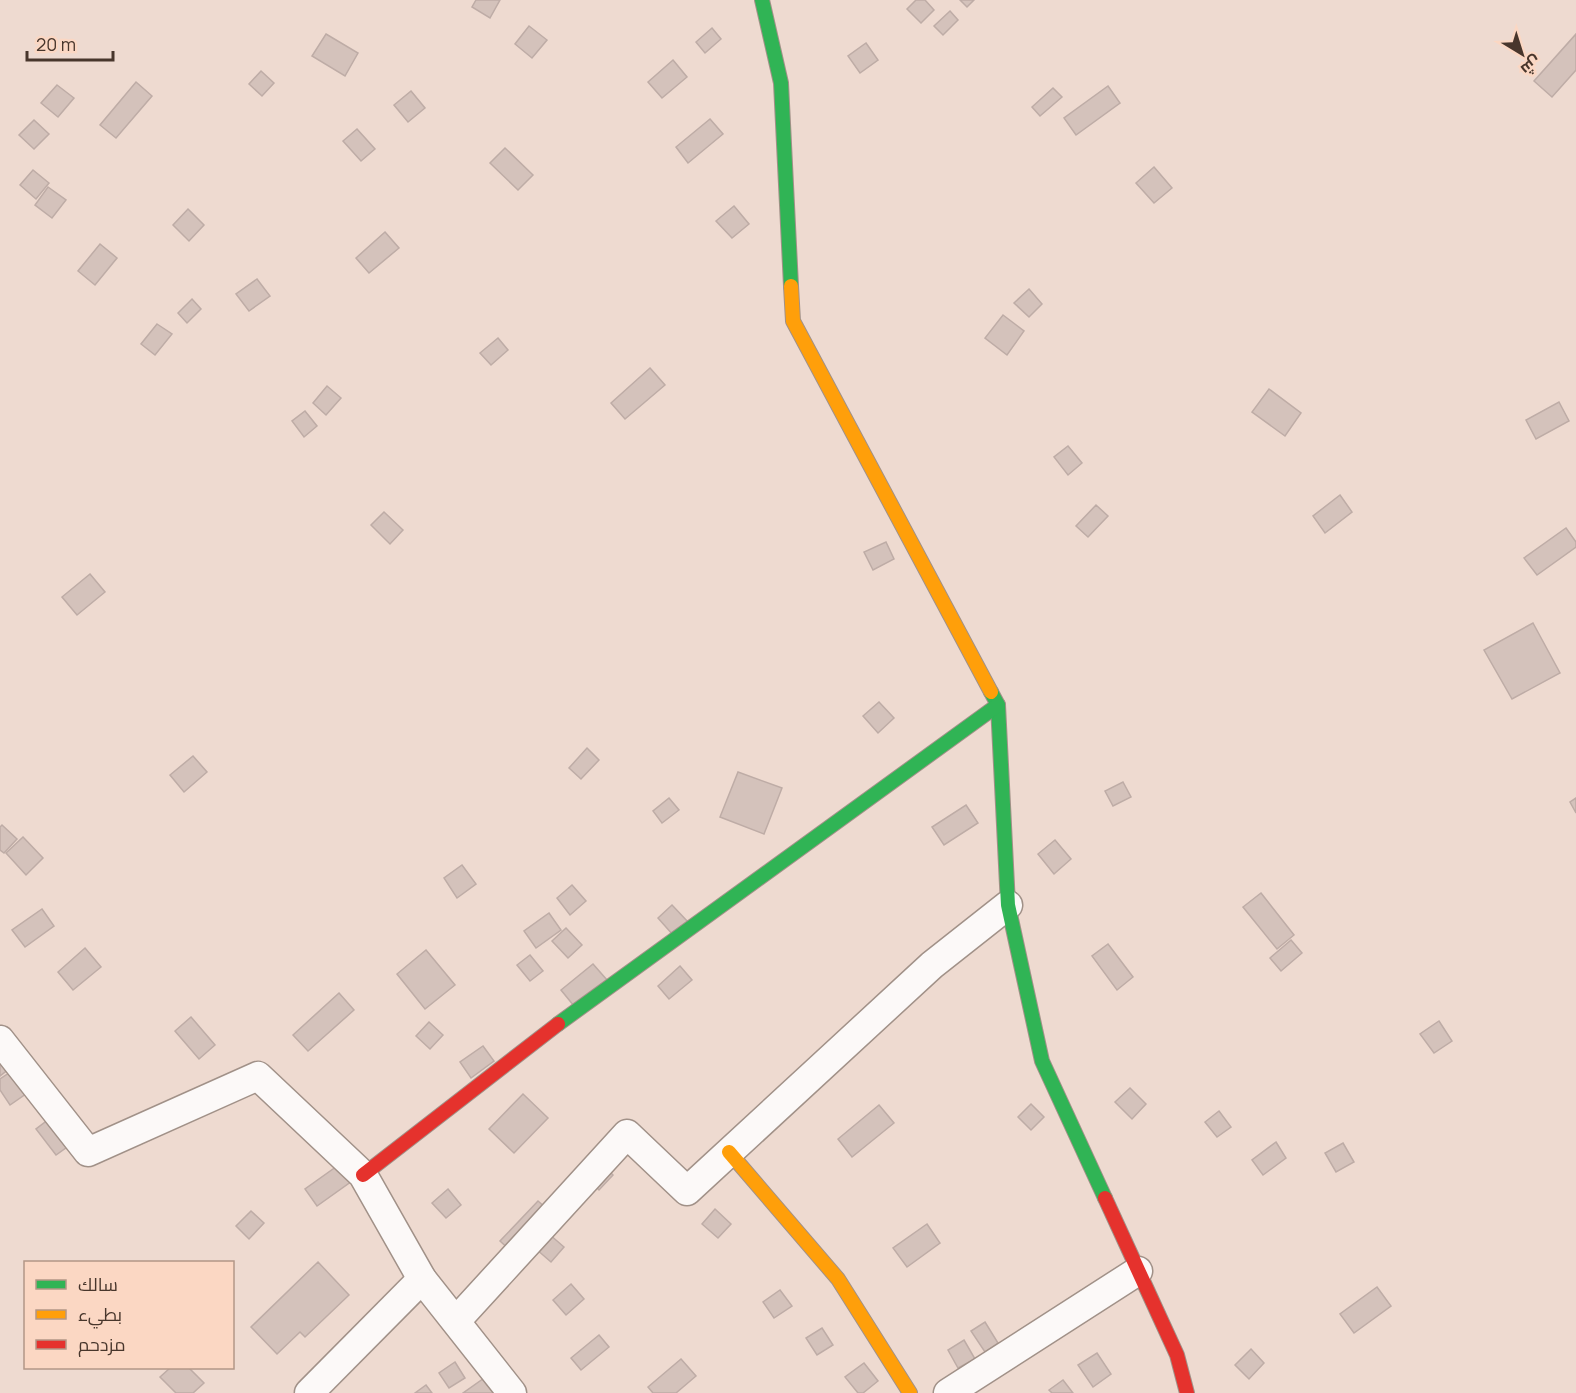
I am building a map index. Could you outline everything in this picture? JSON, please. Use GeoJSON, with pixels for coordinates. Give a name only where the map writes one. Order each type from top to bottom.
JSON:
{"type":"FeatureCollection","features":[{"type":"Feature","properties":{"kind":"street"},"geometry":{"type":"LineString","coordinates":[[762,0],[781,83],[793,321],[998,705],[1008,906],[1042,1061],[1177,1355],[1187,1393]]}},
{"type":"Feature","properties":{"kind":"street"},"geometry":{"type":"LineString","coordinates":[[363,1175],[535,1041],[998,705]]}},
{"type":"Feature","properties":{"kind":"street"},"geometry":{"type":"LineString","coordinates":[[456,1321],[627,1134],[687,1191],[932,965],[1008,906]]}},
{"type":"Feature","properties":{"kind":"street"},"geometry":{"type":"LineString","coordinates":[[0,1040],[88,1152],[258,1076],[363,1175],[422,1279],[512,1393]]}},
{"type":"Feature","properties":{"kind":"street"},"geometry":{"type":"LineString","coordinates":[[729,1152],[838,1279],[910,1393]]}},
{"type":"Feature","properties":{"kind":"street"},"geometry":{"type":"LineString","coordinates":[[948,1393],[1138,1270]]}},
{"type":"Feature","properties":{"kind":"street"},"geometry":{"type":"LineString","coordinates":[[309,1393],[422,1279]]}},
{"type":"Feature","properties":{"kind":"building"},"geometry":{"type":"Polygon","coordinates":[[[476,0],[500,0],[490,18],[472,7],[476,0]]]}},
{"type":"Feature","properties":{"kind":"building"},"geometry":{"type":"Polygon","coordinates":[[[916,0],[925,0],[934,10],[921,23],[907,9],[916,0]]]}},
{"type":"Feature","properties":{"kind":"building"},"geometry":{"type":"Polygon","coordinates":[[[960,0],[974,0],[967,7],[960,0]]]}},
{"type":"Feature","properties":{"kind":"building"},"geometry":{"type":"Polygon","coordinates":[[[950,11],[958,20],[943,35],[934,26],[950,11]]]}},
{"type":"Feature","properties":{"kind":"building"},"geometry":{"type":"Polygon","coordinates":[[[529,26],[547,40],[532,58],[515,44],[529,26]]]}},
{"type":"Feature","properties":{"kind":"building"},"geometry":{"type":"Polygon","coordinates":[[[712,28],[721,39],[705,53],[696,42],[712,28]]]}},
{"type":"Feature","properties":{"kind":"building"},"geometry":{"type":"Polygon","coordinates":[[[326,34],[358,53],[345,76],[312,56],[326,34]]]}},
{"type":"Feature","properties":{"kind":"building"},"geometry":{"type":"Polygon","coordinates":[[[1576,34],[1576,70],[1552,97],[1534,81],[1576,34]]]}},
{"type":"Feature","properties":{"kind":"building"},"geometry":{"type":"Polygon","coordinates":[[[866,43],[878,60],[860,73],[848,56],[866,43]]]}},
{"type":"Feature","properties":{"kind":"building"},"geometry":{"type":"Polygon","coordinates":[[[673,60],[687,77],[662,98],[648,82],[673,60]]]}},
{"type":"Feature","properties":{"kind":"building"},"geometry":{"type":"Polygon","coordinates":[[[261,71],[274,83],[262,96],[249,84],[261,71]]]}},
{"type":"Feature","properties":{"kind":"building"},"geometry":{"type":"Polygon","coordinates":[[[136,82],[152,96],[116,138],[100,125],[136,82]]]}},
{"type":"Feature","properties":{"kind":"building"},"geometry":{"type":"Polygon","coordinates":[[[57,85],[74,98],[58,117],[41,103],[57,85]]]}},
{"type":"Feature","properties":{"kind":"building"},"geometry":{"type":"Polygon","coordinates":[[[1108,86],[1120,103],[1076,135],[1064,118],[1108,86]]]}},
{"type":"Feature","properties":{"kind":"building"},"geometry":{"type":"Polygon","coordinates":[[[1053,88],[1062,97],[1040,116],[1032,107],[1053,88]]]}},
{"type":"Feature","properties":{"kind":"building"},"geometry":{"type":"Polygon","coordinates":[[[411,91],[425,108],[408,122],[394,105],[411,91]]]}},
{"type":"Feature","properties":{"kind":"building"},"geometry":{"type":"Polygon","coordinates":[[[710,119],[723,134],[688,163],[676,147],[710,119]]]}},
{"type":"Feature","properties":{"kind":"building"},"geometry":{"type":"Polygon","coordinates":[[[34,120],[49,134],[34,149],[19,135],[34,120]]]}},
{"type":"Feature","properties":{"kind":"building"},"geometry":{"type":"Polygon","coordinates":[[[357,129],[375,149],[361,161],[343,141],[357,129]]]}},
{"type":"Feature","properties":{"kind":"building"},"geometry":{"type":"Polygon","coordinates":[[[505,148],[533,175],[518,190],[490,163],[505,148]]]}},
{"type":"Feature","properties":{"kind":"building"},"geometry":{"type":"Polygon","coordinates":[[[1154,167],[1172,188],[1154,203],[1136,183],[1154,167]]]}},
{"type":"Feature","properties":{"kind":"building"},"geometry":{"type":"Polygon","coordinates":[[[33,170],[49,183],[36,199],[20,185],[33,170]]]}},
{"type":"Feature","properties":{"kind":"building"},"geometry":{"type":"Polygon","coordinates":[[[48,187],[66,200],[52,218],[35,205],[48,187]]]}},
{"type":"Feature","properties":{"kind":"building"},"geometry":{"type":"Polygon","coordinates":[[[734,206],[749,224],[732,238],[716,221],[734,206]]]}},
{"type":"Feature","properties":{"kind":"building"},"geometry":{"type":"Polygon","coordinates":[[[188,209],[204,225],[189,241],[173,225],[188,209]]]}},
{"type":"Feature","properties":{"kind":"building"},"geometry":{"type":"Polygon","coordinates":[[[385,232],[399,248],[369,273],[356,258],[385,232]]]}},
{"type":"Feature","properties":{"kind":"building"},"geometry":{"type":"Polygon","coordinates":[[[100,244],[117,258],[95,285],[78,271],[100,244]]]}},
{"type":"Feature","properties":{"kind":"building"},"geometry":{"type":"Polygon","coordinates":[[[257,279],[270,296],[249,311],[236,294],[257,279]]]}},
{"type":"Feature","properties":{"kind":"building"},"geometry":{"type":"Polygon","coordinates":[[[1029,289],[1042,304],[1029,317],[1014,303],[1029,289]]]}},
{"type":"Feature","properties":{"kind":"building"},"geometry":{"type":"Polygon","coordinates":[[[192,299],[201,309],[187,323],[178,313],[192,299]]]}},
{"type":"Feature","properties":{"kind":"building"},"geometry":{"type":"Polygon","coordinates":[[[1003,315],[1024,331],[1007,355],[985,338],[1003,315]]]}},
{"type":"Feature","properties":{"kind":"building"},"geometry":{"type":"Polygon","coordinates":[[[157,324],[172,334],[155,355],[141,344],[157,324]]]}},
{"type":"Feature","properties":{"kind":"building"},"geometry":{"type":"Polygon","coordinates":[[[498,338],[508,350],[491,365],[480,353],[498,338]]]}},
{"type":"Feature","properties":{"kind":"building"},"geometry":{"type":"Polygon","coordinates":[[[650,368],[665,385],[625,419],[611,403],[650,368]]]}},
{"type":"Feature","properties":{"kind":"building"},"geometry":{"type":"Polygon","coordinates":[[[327,386],[341,398],[326,415],[313,403],[327,386]]]}},
{"type":"Feature","properties":{"kind":"building"},"geometry":{"type":"Polygon","coordinates":[[[1269,389],[1301,413],[1285,436],[1252,412],[1269,389]]]}},
{"type":"Feature","properties":{"kind":"building"},"geometry":{"type":"Polygon","coordinates":[[[1559,402],[1569,421],[1536,439],[1526,420],[1559,402]]]}},
{"type":"Feature","properties":{"kind":"building"},"geometry":{"type":"Polygon","coordinates":[[[305,411],[317,426],[304,437],[292,421],[305,411]]]}},
{"type":"Feature","properties":{"kind":"building"},"geometry":{"type":"Polygon","coordinates":[[[1068,446],[1082,463],[1068,475],[1054,457],[1068,446]]]}},
{"type":"Feature","properties":{"kind":"building"},"geometry":{"type":"Polygon","coordinates":[[[1340,495],[1352,512],[1325,533],[1313,516],[1340,495]]]}},
{"type":"Feature","properties":{"kind":"building"},"geometry":{"type":"Polygon","coordinates":[[[1096,505],[1108,516],[1088,537],[1076,526],[1096,505]]]}},
{"type":"Feature","properties":{"kind":"building"},"geometry":{"type":"Polygon","coordinates":[[[384,512],[403,530],[390,544],[371,525],[384,512]]]}},
{"type":"Feature","properties":{"kind":"building"},"geometry":{"type":"Polygon","coordinates":[[[1566,528],[1576,542],[1576,547],[1537,575],[1524,558],[1566,528]]]}},
{"type":"Feature","properties":{"kind":"building"},"geometry":{"type":"Polygon","coordinates":[[[886,542],[894,559],[873,570],[864,552],[886,542]]]}},
{"type":"Feature","properties":{"kind":"building"},"geometry":{"type":"Polygon","coordinates":[[[90,574],[105,592],[77,615],[62,597],[90,574]]]}},
{"type":"Feature","properties":{"kind":"building"},"geometry":{"type":"Polygon","coordinates":[[[1533,623],[1560,673],[1512,699],[1484,650],[1533,623]]]}},
{"type":"Feature","properties":{"kind":"building"},"geometry":{"type":"Polygon","coordinates":[[[879,702],[894,718],[878,733],[863,716],[879,702]]]}},
{"type":"Feature","properties":{"kind":"building"},"geometry":{"type":"Polygon","coordinates":[[[587,748],[599,760],[581,779],[569,768],[587,748]]]}},
{"type":"Feature","properties":{"kind":"building"},"geometry":{"type":"Polygon","coordinates":[[[193,756],[207,772],[184,792],[170,775],[193,756]]]}},
{"type":"Feature","properties":{"kind":"building"},"geometry":{"type":"Polygon","coordinates":[[[738,772],[782,788],[764,834],[720,817],[738,772]]]}},
{"type":"Feature","properties":{"kind":"building"},"geometry":{"type":"Polygon","coordinates":[[[1123,782],[1131,797],[1113,806],[1105,791],[1123,782]]]}},
{"type":"Feature","properties":{"kind":"building"},"geometry":{"type":"Polygon","coordinates":[[[669,798],[679,810],[662,823],[653,811],[669,798]]]}},
{"type":"Feature","properties":{"kind":"building"},"geometry":{"type":"Polygon","coordinates":[[[1576,798],[1576,813],[1570,802],[1576,798]]]}},
{"type":"Feature","properties":{"kind":"building"},"geometry":{"type":"Polygon","coordinates":[[[966,805],[978,823],[944,845],[932,827],[966,805]]]}},
{"type":"Feature","properties":{"kind":"building"},"geometry":{"type":"Polygon","coordinates":[[[2,825],[17,839],[4,853],[0,850],[0,827],[2,825]]]}},
{"type":"Feature","properties":{"kind":"building"},"geometry":{"type":"Polygon","coordinates":[[[23,837],[43,858],[26,875],[6,853],[23,837]]]}},
{"type":"Feature","properties":{"kind":"building"},"geometry":{"type":"Polygon","coordinates":[[[1055,840],[1071,859],[1054,874],[1038,854],[1055,840]]]}},
{"type":"Feature","properties":{"kind":"building"},"geometry":{"type":"Polygon","coordinates":[[[462,865],[476,884],[457,898],[444,878],[462,865]]]}},
{"type":"Feature","properties":{"kind":"building"},"geometry":{"type":"Polygon","coordinates":[[[572,885],[586,901],[570,915],[557,898],[572,885]]]}},
{"type":"Feature","properties":{"kind":"building"},"geometry":{"type":"Polygon","coordinates":[[[1261,893],[1294,935],[1277,949],[1243,907],[1261,893]]]}},
{"type":"Feature","properties":{"kind":"building"},"geometry":{"type":"Polygon","coordinates":[[[672,905],[688,922],[673,935],[658,918],[672,905]]]}},
{"type":"Feature","properties":{"kind":"building"},"geometry":{"type":"Polygon","coordinates":[[[42,909],[54,926],[25,947],[12,930],[42,909]]]}},
{"type":"Feature","properties":{"kind":"building"},"geometry":{"type":"Polygon","coordinates":[[[549,913],[561,930],[536,948],[524,931],[549,913]]]}},
{"type":"Feature","properties":{"kind":"building"},"geometry":{"type":"Polygon","coordinates":[[[566,928],[582,945],[568,958],[552,941],[566,928]]]}},
{"type":"Feature","properties":{"kind":"building"},"geometry":{"type":"Polygon","coordinates":[[[1291,940],[1302,953],[1281,971],[1270,958],[1291,940]]]}},
{"type":"Feature","properties":{"kind":"building"},"geometry":{"type":"Polygon","coordinates":[[[1108,944],[1133,977],[1117,990],[1092,956],[1108,944]]]}},
{"type":"Feature","properties":{"kind":"building"},"geometry":{"type":"Polygon","coordinates":[[[85,948],[101,967],[73,990],[58,972],[85,948]]]}},
{"type":"Feature","properties":{"kind":"building"},"geometry":{"type":"Polygon","coordinates":[[[426,950],[455,985],[425,1009],[397,974],[426,950]]]}},
{"type":"Feature","properties":{"kind":"building"},"geometry":{"type":"Polygon","coordinates":[[[530,955],[543,971],[530,981],[517,965],[530,955]]]}},
{"type":"Feature","properties":{"kind":"building"},"geometry":{"type":"Polygon","coordinates":[[[593,964],[607,980],[574,1006],[561,990],[593,964]]]}},
{"type":"Feature","properties":{"kind":"building"},"geometry":{"type":"Polygon","coordinates":[[[680,966],[692,980],[669,999],[658,986],[680,966]]]}},
{"type":"Feature","properties":{"kind":"building"},"geometry":{"type":"Polygon","coordinates":[[[339,993],[354,1010],[308,1051],[293,1035],[339,993]]]}},
{"type":"Feature","properties":{"kind":"building"},"geometry":{"type":"Polygon","coordinates":[[[191,1017],[215,1045],[199,1059],[175,1031],[191,1017]]]}},
{"type":"Feature","properties":{"kind":"building"},"geometry":{"type":"Polygon","coordinates":[[[1439,1021],[1452,1041],[1434,1053],[1420,1034],[1439,1021]]]}},
{"type":"Feature","properties":{"kind":"building"},"geometry":{"type":"Polygon","coordinates":[[[429,1022],[443,1035],[430,1049],[416,1036],[429,1022]]]}},
{"type":"Feature","properties":{"kind":"building"},"geometry":{"type":"Polygon","coordinates":[[[483,1046],[494,1061],[471,1078],[460,1062],[483,1046]]]}},
{"type":"Feature","properties":{"kind":"building"},"geometry":{"type":"Polygon","coordinates":[[[0,1055],[14,1065],[0,1076],[0,1055]]]}},
{"type":"Feature","properties":{"kind":"building"},"geometry":{"type":"Polygon","coordinates":[[[18,1067],[33,1089],[10,1105],[0,1090],[0,1079],[18,1067]]]}},
{"type":"Feature","properties":{"kind":"building"},"geometry":{"type":"Polygon","coordinates":[[[1130,1088],[1146,1104],[1132,1119],[1115,1102],[1130,1088]]]}},
{"type":"Feature","properties":{"kind":"building"},"geometry":{"type":"Polygon","coordinates":[[[523,1094],[548,1118],[514,1153],[489,1129],[523,1094]]]}},
{"type":"Feature","properties":{"kind":"building"},"geometry":{"type":"Polygon","coordinates":[[[1031,1104],[1044,1117],[1031,1130],[1018,1117],[1031,1104]]]}},
{"type":"Feature","properties":{"kind":"building"},"geometry":{"type":"Polygon","coordinates":[[[879,1105],[894,1123],[852,1157],[838,1139],[879,1105]]]}},
{"type":"Feature","properties":{"kind":"building"},"geometry":{"type":"Polygon","coordinates":[[[1219,1111],[1231,1127],[1217,1137],[1205,1122],[1219,1111]]]}},
{"type":"Feature","properties":{"kind":"building"},"geometry":{"type":"Polygon","coordinates":[[[57,1113],[77,1140],[56,1155],[36,1129],[57,1113]]]}},
{"type":"Feature","properties":{"kind":"building"},"geometry":{"type":"Polygon","coordinates":[[[1276,1142],[1286,1158],[1263,1175],[1252,1160],[1276,1142]]]}},
{"type":"Feature","properties":{"kind":"building"},"geometry":{"type":"Polygon","coordinates":[[[1343,1143],[1354,1162],[1336,1172],[1325,1153],[1343,1143]]]}},
{"type":"Feature","properties":{"kind":"building"},"geometry":{"type":"Polygon","coordinates":[[[340,1164],[352,1181],[317,1206],[305,1189],[340,1164]]]}},
{"type":"Feature","properties":{"kind":"building"},"geometry":{"type":"Polygon","coordinates":[[[604,1166],[613,1175],[599,1190],[589,1180],[604,1166]]]}},
{"type":"Feature","properties":{"kind":"building"},"geometry":{"type":"Polygon","coordinates":[[[448,1189],[461,1205],[446,1218],[432,1203],[448,1189]]]}},
{"type":"Feature","properties":{"kind":"building"},"geometry":{"type":"Polygon","coordinates":[[[538,1201],[553,1214],[515,1255],[500,1241],[538,1201]]]}},
{"type":"Feature","properties":{"kind":"building"},"geometry":{"type":"Polygon","coordinates":[[[715,1209],[731,1224],[718,1238],[702,1224],[715,1209]]]}},
{"type":"Feature","properties":{"kind":"building"},"geometry":{"type":"Polygon","coordinates":[[[251,1211],[264,1223],[249,1239],[236,1226],[251,1211]]]}},
{"type":"Feature","properties":{"kind":"building"},"geometry":{"type":"Polygon","coordinates":[[[927,1224],[940,1243],[907,1267],[893,1248],[927,1224]]]}},
{"type":"Feature","properties":{"kind":"building"},"geometry":{"type":"Polygon","coordinates":[[[549,1234],[564,1247],[551,1262],[536,1249],[549,1234]]]}},
{"type":"Feature","properties":{"kind":"building"},"geometry":{"type":"Polygon","coordinates":[[[318,1262],[349,1295],[305,1337],[300,1332],[277,1354],[251,1327],[318,1262]]]}},
{"type":"Feature","properties":{"kind":"building"},"geometry":{"type":"Polygon","coordinates":[[[571,1284],[584,1299],[566,1315],[553,1300],[571,1284]]]}},
{"type":"Feature","properties":{"kind":"building"},"geometry":{"type":"Polygon","coordinates":[[[1377,1287],[1391,1306],[1354,1333],[1340,1314],[1377,1287]]]}},
{"type":"Feature","properties":{"kind":"building"},"geometry":{"type":"Polygon","coordinates":[[[780,1290],[792,1306],[774,1318],[763,1302],[780,1290]]]}},
{"type":"Feature","properties":{"kind":"building"},"geometry":{"type":"Polygon","coordinates":[[[985,1322],[998,1343],[985,1352],[971,1331],[985,1322]]]}},
{"type":"Feature","properties":{"kind":"building"},"geometry":{"type":"Polygon","coordinates":[[[822,1328],[833,1345],[817,1355],[806,1338],[822,1328]]]}},
{"type":"Feature","properties":{"kind":"building"},"geometry":{"type":"Polygon","coordinates":[[[599,1335],[609,1347],[581,1370],[571,1358],[599,1335]]]}},
{"type":"Feature","properties":{"kind":"building"},"geometry":{"type":"Polygon","coordinates":[[[964,1340],[975,1359],[958,1368],[948,1350],[964,1340]]]}},
{"type":"Feature","properties":{"kind":"building"},"geometry":{"type":"Polygon","coordinates":[[[1251,1349],[1264,1363],[1249,1379],[1235,1365],[1251,1349]]]}},
{"type":"Feature","properties":{"kind":"building"},"geometry":{"type":"Polygon","coordinates":[[[1097,1353],[1111,1374],[1093,1387],[1078,1365],[1097,1353]]]}},
{"type":"Feature","properties":{"kind":"building"},"geometry":{"type":"Polygon","coordinates":[[[681,1359],[696,1376],[676,1393],[653,1393],[648,1387],[681,1359]]]}},
{"type":"Feature","properties":{"kind":"building"},"geometry":{"type":"Polygon","coordinates":[[[455,1362],[465,1378],[449,1388],[439,1373],[455,1362]]]}},
{"type":"Feature","properties":{"kind":"building"},"geometry":{"type":"Polygon","coordinates":[[[864,1363],[878,1381],[863,1393],[858,1393],[845,1377],[864,1363]]]}},
{"type":"Feature","properties":{"kind":"building"},"geometry":{"type":"Polygon","coordinates":[[[169,1369],[190,1369],[204,1383],[193,1393],[176,1393],[160,1377],[169,1369]]]}},
{"type":"Feature","properties":{"kind":"building"},"geometry":{"type":"Polygon","coordinates":[[[487,1376],[498,1393],[463,1393],[487,1376]]]}},
{"type":"Feature","properties":{"kind":"building"},"geometry":{"type":"Polygon","coordinates":[[[1063,1380],[1073,1393],[1052,1393],[1049,1390],[1063,1380]]]}},
{"type":"Feature","properties":{"kind":"building"},"geometry":{"type":"Polygon","coordinates":[[[426,1385],[432,1393],[415,1393],[426,1385]]]}},
{"type":"Feature","properties":{"kind":"traffic: fast"},"geometry":{"type":"LineString","coordinates":[[762,0],[781,83],[791,286]]}},
{"type":"Feature","properties":{"kind":"traffic: fast"},"geometry":{"type":"LineString","coordinates":[[991,692],[998,705],[1008,905],[1042,1061],[1105,1198]]}},
{"type":"Feature","properties":{"kind":"traffic: fast"},"geometry":{"type":"LineString","coordinates":[[558,1024],[998,705]]}},
{"type":"Feature","properties":{"kind":"traffic: slow"},"geometry":{"type":"LineString","coordinates":[[791,286],[793,321],[991,692]]}},
{"type":"Feature","properties":{"kind":"traffic: slow"},"geometry":{"type":"LineString","coordinates":[[729,1152],[838,1279],[910,1393]]}},
{"type":"Feature","properties":{"kind":"traffic: jam"},"geometry":{"type":"LineString","coordinates":[[363,1175],[558,1024]]}},
{"type":"Feature","properties":{"kind":"traffic: jam"},"geometry":{"type":"LineString","coordinates":[[1105,1198],[1177,1355],[1187,1393]]}}]}
